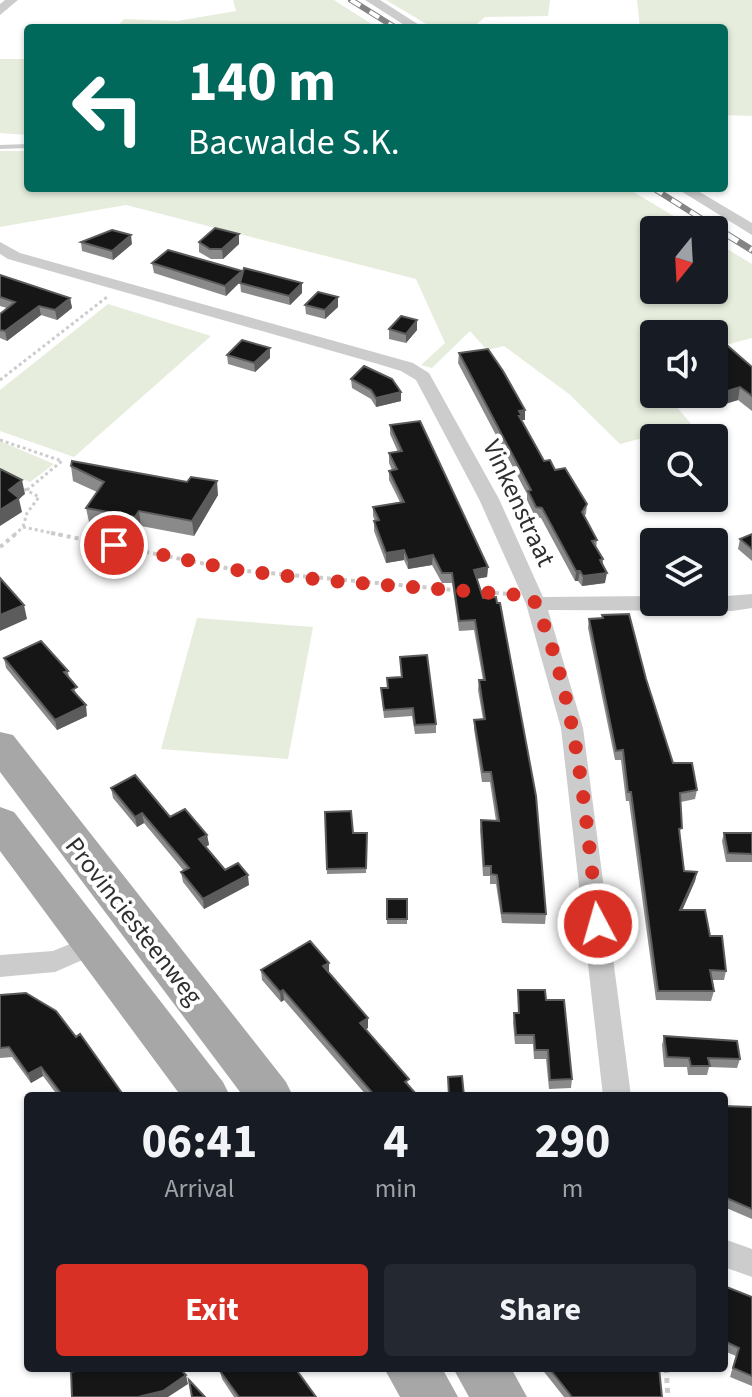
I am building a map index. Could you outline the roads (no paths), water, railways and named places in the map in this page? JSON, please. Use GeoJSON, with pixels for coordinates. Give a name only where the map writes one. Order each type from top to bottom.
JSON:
{"type":"FeatureCollection","features":[{"type":"Feature","properties":{"kind":"main road","name":"Provinciesteenweg"},"geometry":{"type":"LineString","coordinates":[[0,745],[267,1092]]}},
{"type":"Feature","properties":{"kind":"main road","name":"Provinciesteenweg"},"geometry":{"type":"LineString","coordinates":[[0,822],[204,1092]]}},
{"type":"Feature","properties":{"kind":"main road"},"geometry":{"type":"LineString","coordinates":[[413,1372],[432,1397]]}},
{"type":"Feature","properties":{"kind":"main road"},"geometry":{"type":"LineString","coordinates":[[482,1372],[501,1397]]}},
{"type":"Feature","properties":{"kind":"street"},"geometry":{"type":"LineString","coordinates":[[0,11],[12,0]]}},
{"type":"Feature","properties":{"kind":"street"},"geometry":{"type":"LineString","coordinates":[[371,0],[411,24]]}},
{"type":"Feature","properties":{"kind":"street"},"geometry":{"type":"LineString","coordinates":[[690,192],[752,230]]}},
{"type":"Feature","properties":{"kind":"street","name":"Vinkenstraat"},"geometry":{"type":"LineString","coordinates":[[0,247],[14,256],[407,367],[423,377],[489,499],[534,600],[572,728],[617,1092]]}},
{"type":"Feature","properties":{"kind":"street"},"geometry":{"type":"LineString","coordinates":[[534,600],[732,604],[752,601]]}},
{"type":"Feature","properties":{"kind":"street"},"geometry":{"type":"LineString","coordinates":[[0,966],[55,961],[94,944]]}},
{"type":"Feature","properties":{"kind":"street"},"geometry":{"type":"LineString","coordinates":[[728,1254],[752,1263]]}},
{"type":"Feature","properties":{"kind":"lane"},"geometry":{"type":"LineString","coordinates":[[0,147],[24,146]]}},
{"type":"Feature","properties":{"kind":"railway"},"geometry":{"type":"LineString","coordinates":[[351,0],[390,24]]}},
{"type":"Feature","properties":{"kind":"railway"},"geometry":{"type":"LineString","coordinates":[[659,192],[729,236]]}},
{"type":"Feature","properties":{"kind":"railway"},"geometry":{"type":"LineString","coordinates":[[728,235],[752,250]]}}]}
